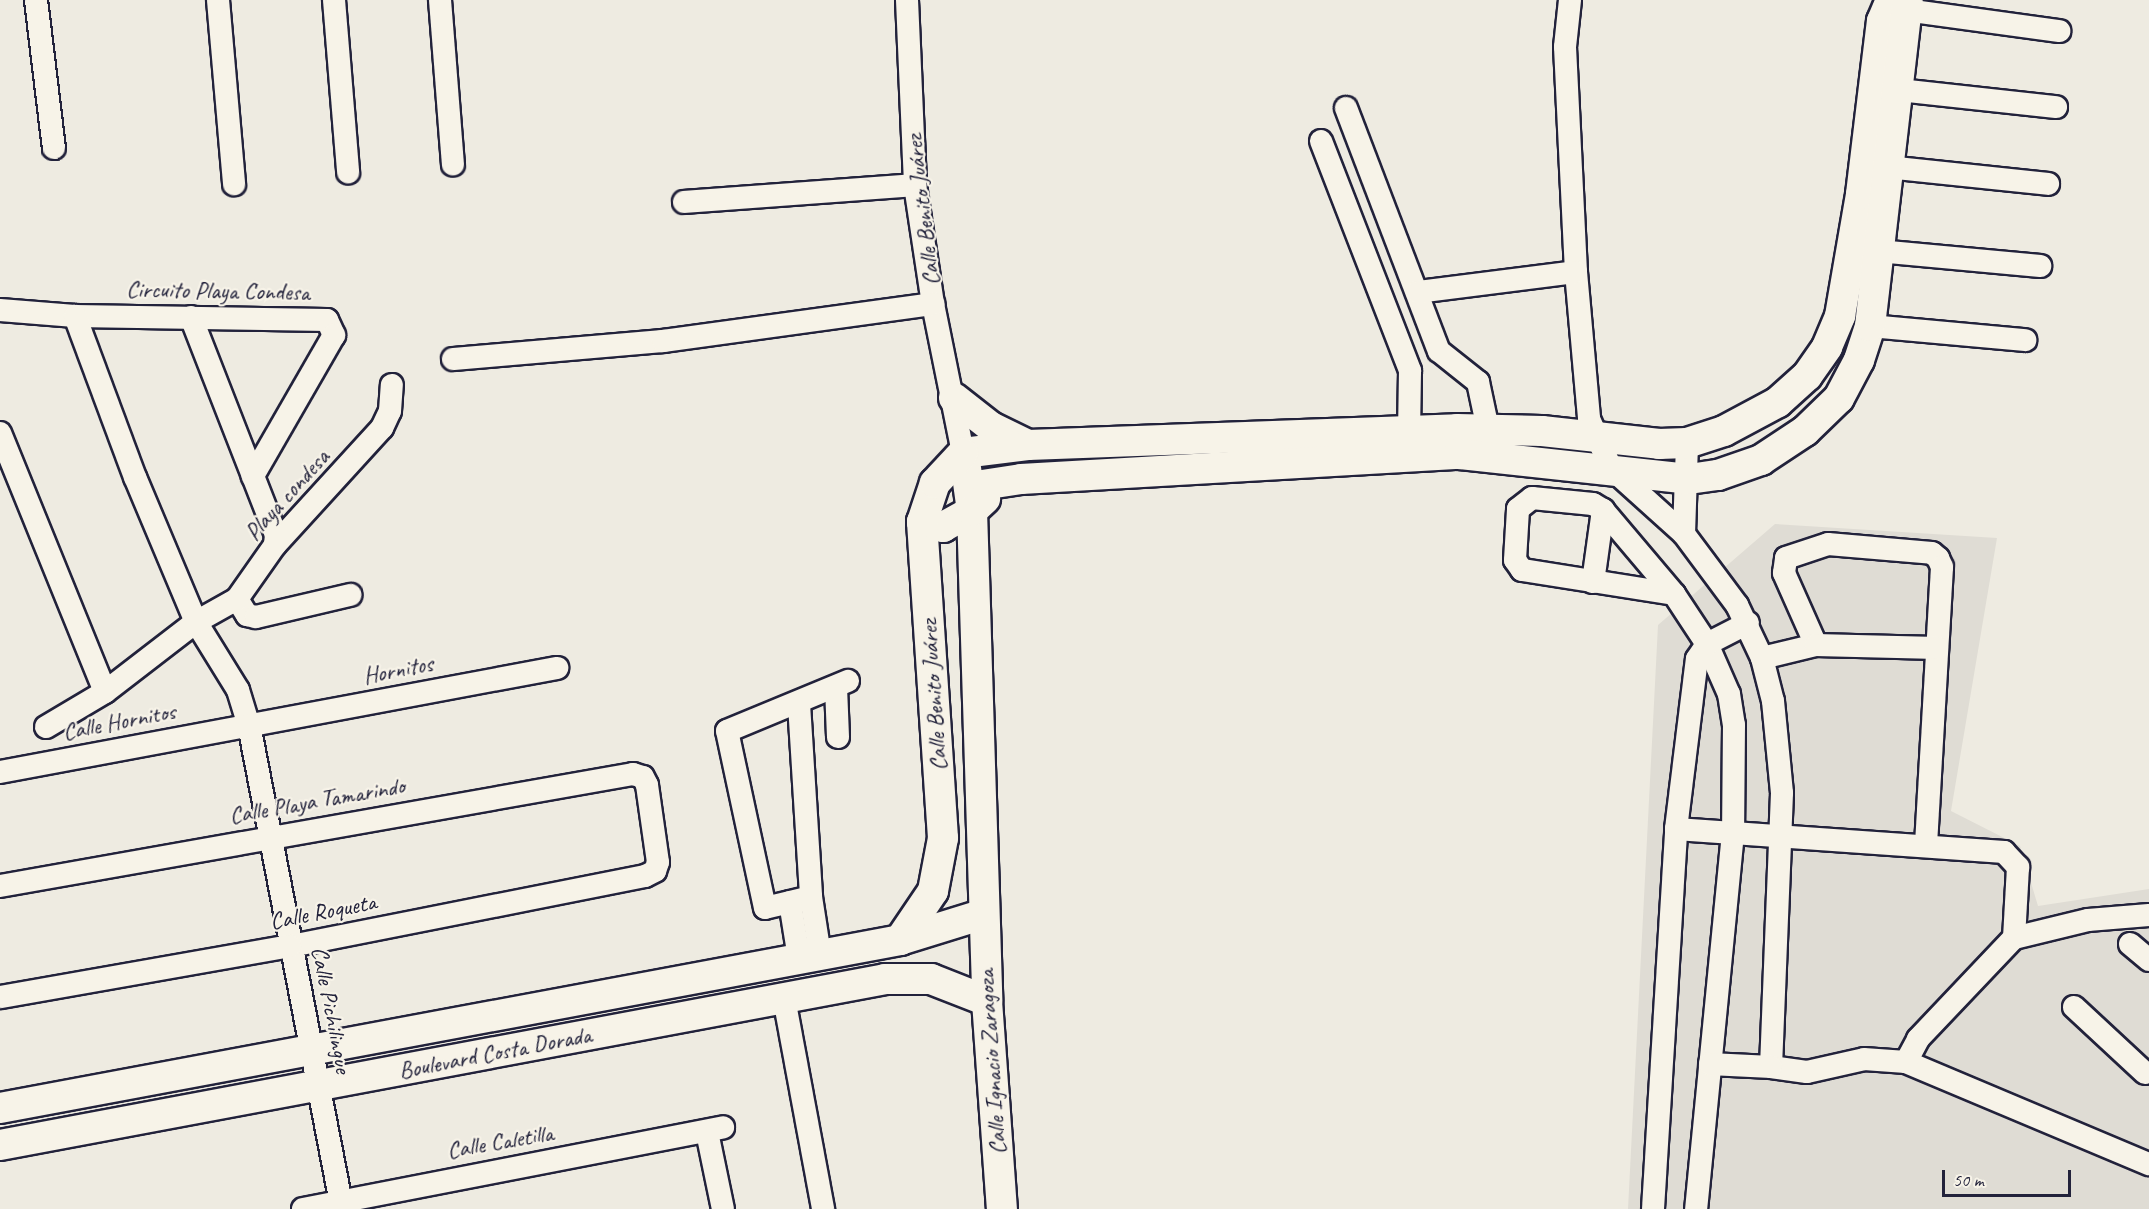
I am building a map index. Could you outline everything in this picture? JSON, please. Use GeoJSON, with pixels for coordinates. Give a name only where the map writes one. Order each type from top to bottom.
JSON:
{"type":"FeatureCollection","features":[{"type":"Feature","properties":{"kind":"main road"},"geometry":{"type":"LineString","coordinates":[[922,522],[943,527],[971,499],[1021,479],[1416,440],[1458,441],[1611,468],[1689,478],[1718,475],[1761,460],[1805,431],[1839,398],[1859,360],[1870,326],[1887,167],[1899,90],[1898,4]]}},
{"type":"Feature","properties":{"kind":"main road"},"geometry":{"type":"LineString","coordinates":[[1458,441],[1488,429],[1596,435],[1659,444],[1687,443],[1724,430],[1778,402],[1807,376],[1827,348],[1840,316],[1898,4]]}},
{"type":"Feature","properties":{"kind":"main road"},"geometry":{"type":"LineString","coordinates":[[954,398],[991,427],[1028,445]]}},
{"type":"Feature","properties":{"kind":"main road"},"geometry":{"type":"LineString","coordinates":[[963,453],[1028,445],[1349,447]]}},
{"type":"Feature","properties":{"kind":"main road","name":"Calle Benito Juárez"},"geometry":{"type":"LineString","coordinates":[[963,453],[971,499],[984,914]]}},
{"type":"Feature","properties":{"kind":"main road","name":"Calle Benito Juárez"},"geometry":{"type":"LineString","coordinates":[[900,940],[933,891],[943,838],[922,522],[934,483],[963,453]]}},
{"type":"Feature","properties":{"kind":"main road","name":"Boulevard Costa Dorada"},"geometry":{"type":"LineString","coordinates":[[0,1108],[900,940],[984,914]]}},
{"type":"Feature","properties":{"kind":"main road","name":"Calle Ignacio Zaragoza"},"geometry":{"type":"LineString","coordinates":[[984,914],[987,1001],[1002,1209]]}},
{"type":"Feature","properties":{"kind":"main road"},"geometry":{"type":"LineString","coordinates":[[734,1008],[732,985],[767,975],[799,959]]}},
{"type":"Feature","properties":{"kind":"main road","name":"Boulevard Costa Dorada"},"geometry":{"type":"LineString","coordinates":[[0,1144],[319,1087],[885,979],[931,979],[987,1001]]}},
{"type":"Feature","properties":{"kind":"street"},"geometry":{"type":"LineString","coordinates":[[36,0],[54,148]]}},
{"type":"Feature","properties":{"kind":"street"},"geometry":{"type":"LineString","coordinates":[[218,0],[234,184]]}},
{"type":"Feature","properties":{"kind":"street"},"geometry":{"type":"LineString","coordinates":[[334,0],[348,172]]}},
{"type":"Feature","properties":{"kind":"street"},"geometry":{"type":"LineString","coordinates":[[440,0],[453,164]]}},
{"type":"Feature","properties":{"kind":"street","name":"Calle Benito Juárez"},"geometry":{"type":"LineString","coordinates":[[907,0],[915,185],[933,304],[954,398],[963,453]]}},
{"type":"Feature","properties":{"kind":"street"},"geometry":{"type":"LineString","coordinates":[[1570,0],[1565,47],[1585,403],[1611,468],[1684,534],[1748,623],[1762,658],[1773,701],[1781,781],[1771,1067]]}},
{"type":"Feature","properties":{"kind":"street"},"geometry":{"type":"LineString","coordinates":[[1898,4],[2059,31]]}},
{"type":"Feature","properties":{"kind":"street"},"geometry":{"type":"LineString","coordinates":[[1899,90],[2056,107]]}},
{"type":"Feature","properties":{"kind":"street"},"geometry":{"type":"LineString","coordinates":[[1346,108],[1439,351],[1478,382],[1488,429]]}},
{"type":"Feature","properties":{"kind":"street"},"geometry":{"type":"LineString","coordinates":[[1320,141],[1410,370],[1416,440]]}},
{"type":"Feature","properties":{"kind":"street"},"geometry":{"type":"LineString","coordinates":[[1887,167],[2048,184]]}},
{"type":"Feature","properties":{"kind":"street"},"geometry":{"type":"LineString","coordinates":[[684,202],[915,185]]}},
{"type":"Feature","properties":{"kind":"street"},"geometry":{"type":"LineString","coordinates":[[1878,251],[2040,266]]}},
{"type":"Feature","properties":{"kind":"street"},"geometry":{"type":"LineString","coordinates":[[1418,292],[1576,272]]}},
{"type":"Feature","properties":{"kind":"street"},"geometry":{"type":"LineString","coordinates":[[453,359],[663,341],[933,304]]}},
{"type":"Feature","properties":{"kind":"street","name":"Circuito Playa Condesa"},"geometry":{"type":"LineString","coordinates":[[0,310],[75,316],[327,320],[332,326],[334,335],[253,476]]}},
{"type":"Feature","properties":{"kind":"street","name":"Calle Pichilingue"},"geometry":{"type":"LineString","coordinates":[[75,316],[135,477],[196,622],[238,690],[249,725],[272,836],[309,1051],[319,1087],[341,1204]]}},
{"type":"Feature","properties":{"kind":"street"},"geometry":{"type":"LineString","coordinates":[[191,317],[276,535],[276,545]]}},
{"type":"Feature","properties":{"kind":"street"},"geometry":{"type":"LineString","coordinates":[[1870,326],[2025,340]]}},
{"type":"Feature","properties":{"kind":"street","name":"Playa condesa"},"geometry":{"type":"LineString","coordinates":[[196,622],[237,599],[276,545],[382,428],[390,411],[392,385]]}},
{"type":"Feature","properties":{"kind":"street"},"geometry":{"type":"LineString","coordinates":[[0,433],[105,692]]}},
{"type":"Feature","properties":{"kind":"street"},"geometry":{"type":"LineString","coordinates":[[1684,534],[1689,478],[1687,443]]}},
{"type":"Feature","properties":{"kind":"street"},"geometry":{"type":"LineString","coordinates":[[1674,594],[1522,570],[1517,566],[1518,509],[1532,498],[1593,504],[1603,510],[1674,594],[1707,644],[1729,694],[1734,724],[1733,833],[1696,1209]]}},
{"type":"Feature","properties":{"kind":"street"},"geometry":{"type":"LineString","coordinates":[[1593,582],[1603,510]]}},
{"type":"Feature","properties":{"kind":"street"},"geometry":{"type":"LineString","coordinates":[[1816,645],[1783,566],[1786,558],[1828,544],[1932,553],[1938,558],[1942,567],[1926,846]]}},
{"type":"Feature","properties":{"kind":"street"},"geometry":{"type":"LineString","coordinates":[[237,599],[247,615],[256,616],[350,595]]}},
{"type":"Feature","properties":{"kind":"street"},"geometry":{"type":"LineString","coordinates":[[46,727],[105,692],[196,622]]}},
{"type":"Feature","properties":{"kind":"street"},"geometry":{"type":"LineString","coordinates":[[1653,1209],[1676,829],[1697,659],[1707,644],[1748,623]]}},
{"type":"Feature","properties":{"kind":"street"},"geometry":{"type":"LineString","coordinates":[[1762,658],[1816,645],[1938,648]]}},
{"type":"Feature","properties":{"kind":"street","name":"Hornitos"},"geometry":{"type":"LineString","coordinates":[[249,725],[557,668]]}},
{"type":"Feature","properties":{"kind":"street"},"geometry":{"type":"LineString","coordinates":[[800,900],[765,908],[728,731],[799,704],[842,684],[838,737]]}},
{"type":"Feature","properties":{"kind":"street"},"geometry":{"type":"LineString","coordinates":[[799,704],[799,959]]}},
{"type":"Feature","properties":{"kind":"street","name":"Calle Hornitos"},"geometry":{"type":"LineString","coordinates":[[0,772],[249,725]]}},
{"type":"Feature","properties":{"kind":"street","name":"Calle Playa Tamarindo"},"geometry":{"type":"LineString","coordinates":[[0,885],[633,774],[643,777],[658,862],[655,871]]}},
{"type":"Feature","properties":{"kind":"street"},"geometry":{"type":"LineString","coordinates":[[1676,829],[2004,852],[2013,857],[2018,867],[2014,938]]}},
{"type":"Feature","properties":{"kind":"street","name":"Calle Roqueta"},"geometry":{"type":"LineString","coordinates":[[0,997],[290,946],[655,871]]}},
{"type":"Feature","properties":{"kind":"street"},"geometry":{"type":"LineString","coordinates":[[1906,1062],[1918,1039],[2014,938],[2088,920],[2149,915]]}},
{"type":"Feature","properties":{"kind":"street"},"geometry":{"type":"LineString","coordinates":[[2130,944],[2149,960]]}},
{"type":"Feature","properties":{"kind":"street"},"geometry":{"type":"LineString","coordinates":[[784,998],[823,1209]]}},
{"type":"Feature","properties":{"kind":"street"},"geometry":{"type":"LineString","coordinates":[[2074,1007],[2145,1073]]}},
{"type":"Feature","properties":{"kind":"street"},"geometry":{"type":"LineString","coordinates":[[1710,1064],[1771,1067],[1807,1072],[1864,1059],[1906,1062],[2149,1164]]}},
{"type":"Feature","properties":{"kind":"street","name":"Calle Caletilla"},"geometry":{"type":"LineString","coordinates":[[303,1209],[341,1204],[715,1130],[723,1209]]}},
{"type":"Feature","properties":{"kind":"shaded area"},"geometry":{"type":"Polygon","coordinates":[[[1775,524],[1997,538],[1951,811],[2020,846],[2038,906],[2149,889],[2149,1209],[1628,1209],[1658,625],[1775,524]]]}}]}
